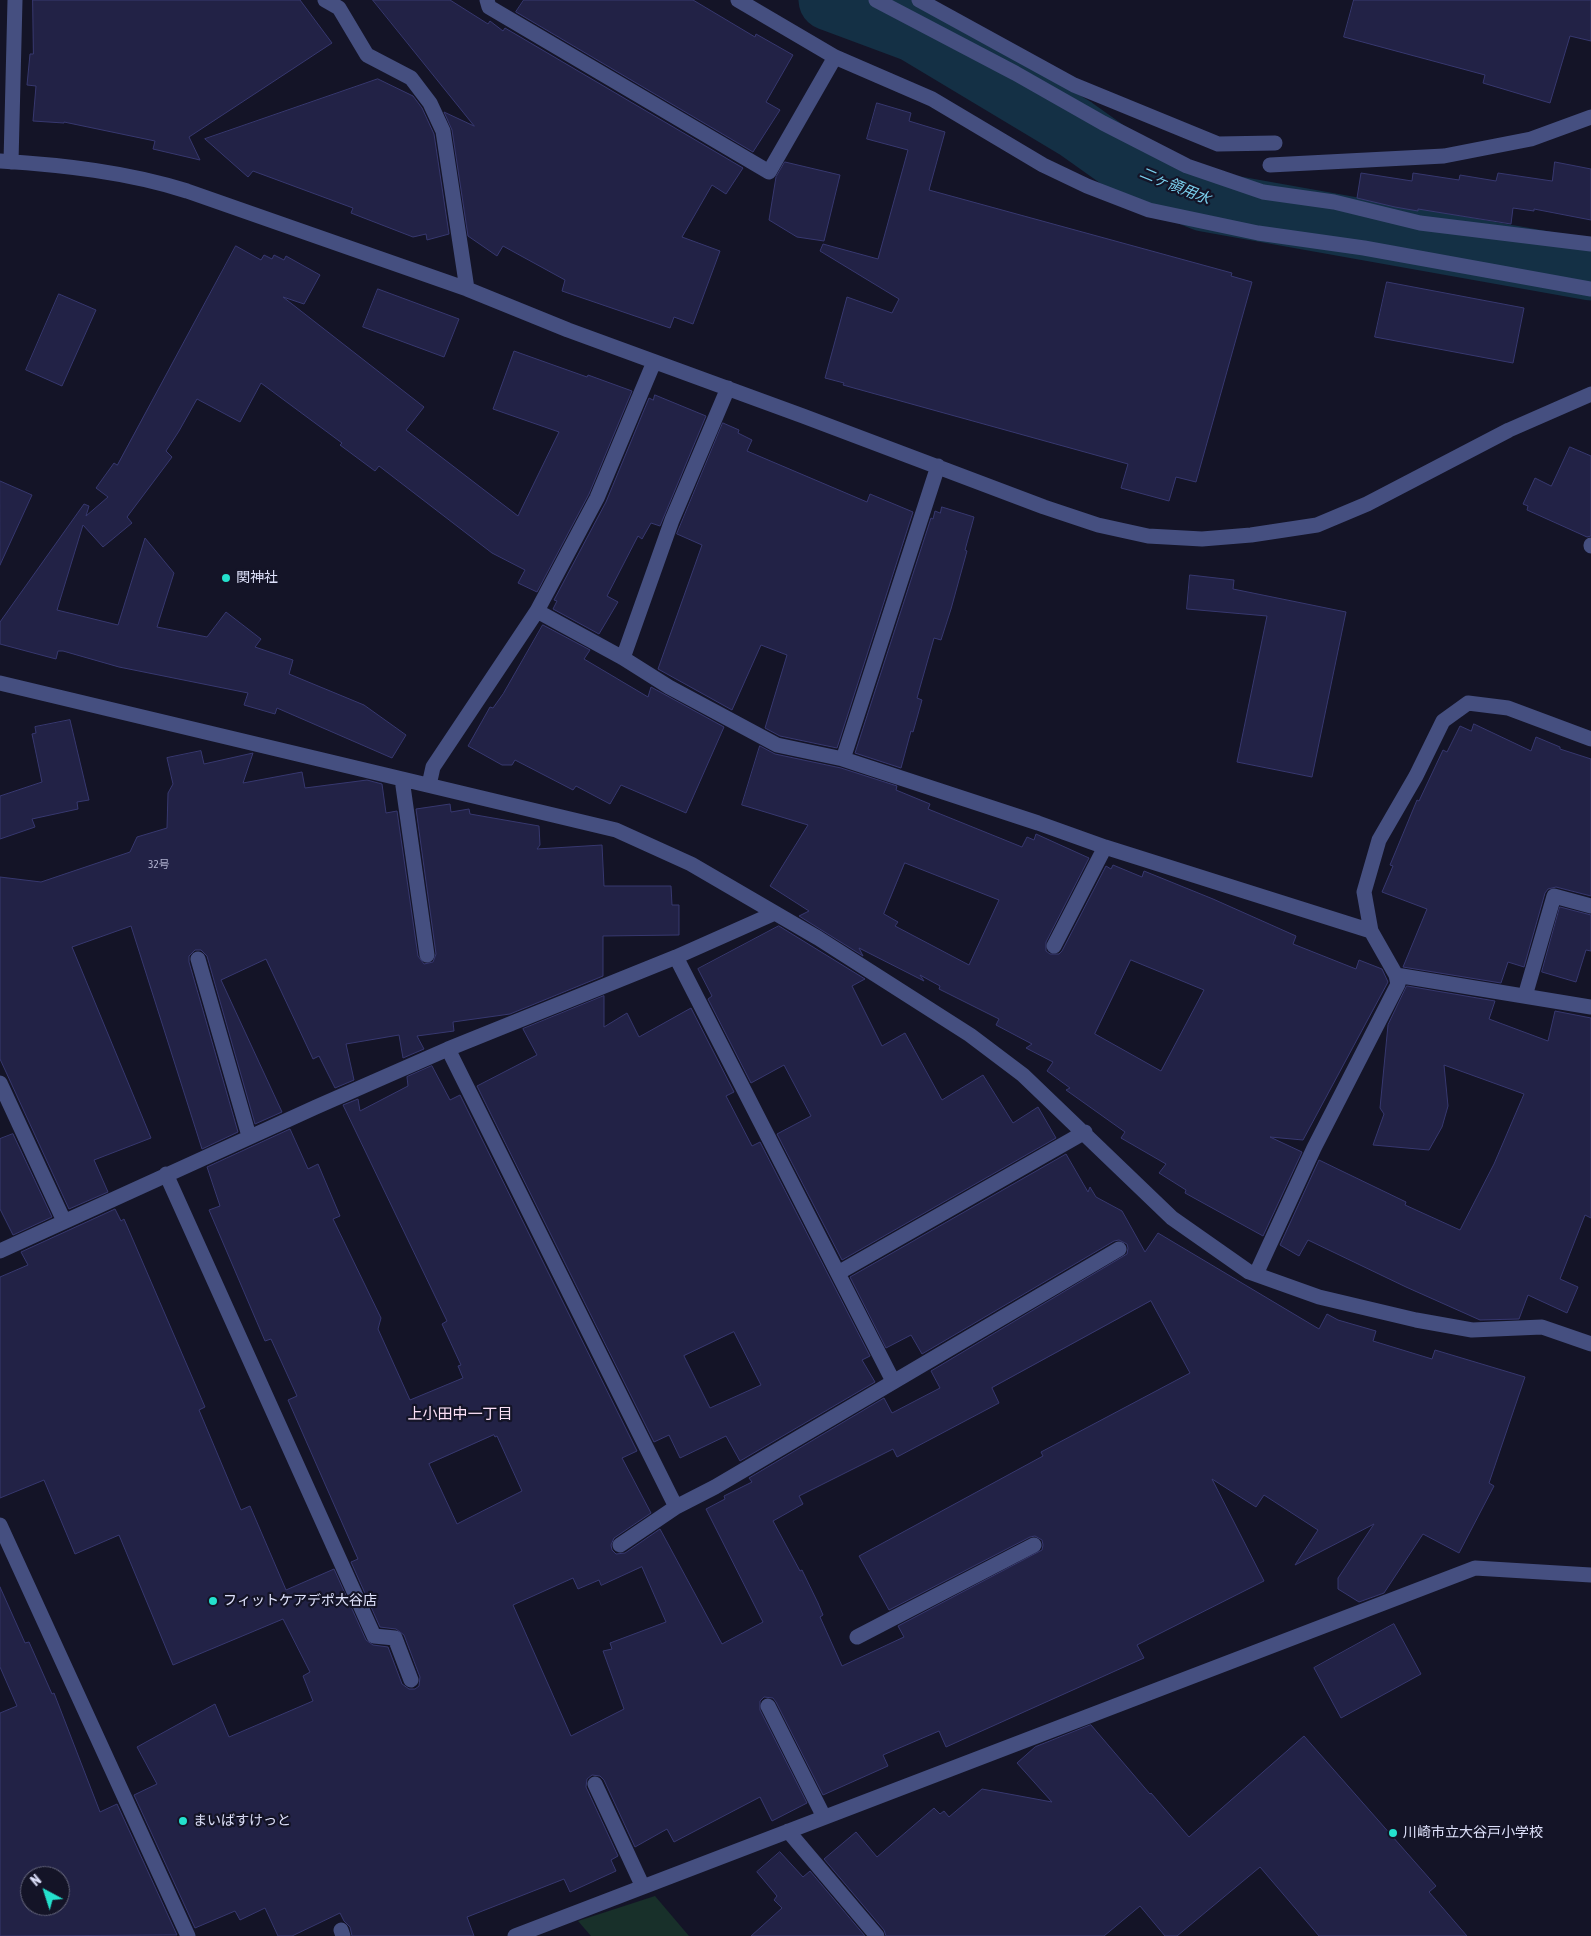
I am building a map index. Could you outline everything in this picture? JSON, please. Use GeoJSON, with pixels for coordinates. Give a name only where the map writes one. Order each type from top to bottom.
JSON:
{"type":"FeatureCollection","features":[{"type":"Feature","properties":{"kind":"street"},"geometry":{"type":"LineString","coordinates":[[15,0],[6,162],[78,168],[155,181],[467,289],[654,362],[1044,507],[1098,525],[1148,536],[1202,538],[1251,535],[1317,525],[1367,504],[1509,430],[1591,394]]}},
{"type":"Feature","properties":{"kind":"street"},"geometry":{"type":"LineString","coordinates":[[325,0],[339,8],[367,55],[411,78],[430,103],[443,131],[467,289]]}},
{"type":"Feature","properties":{"kind":"street"},"geometry":{"type":"LineString","coordinates":[[487,0],[489,8],[769,172],[835,57]]}},
{"type":"Feature","properties":{"kind":"street"},"geometry":{"type":"LineString","coordinates":[[738,0],[835,57],[932,99],[1043,165],[1087,186],[1149,210],[1258,233],[1364,248],[1591,289]]}},
{"type":"Feature","properties":{"kind":"street"},"geometry":{"type":"LineString","coordinates":[[876,0],[1015,73],[1103,123],[1187,166],[1263,192],[1334,202],[1420,223],[1591,244]]}},
{"type":"Feature","properties":{"kind":"street"},"geometry":{"type":"LineString","coordinates":[[919,0],[1074,85],[1218,144],[1275,143]]}},
{"type":"Feature","properties":{"kind":"street"},"geometry":{"type":"LineString","coordinates":[[1270,165],[1444,156],[1531,139],[1591,117]]}},
{"type":"Feature","properties":{"kind":"street"},"geometry":{"type":"LineString","coordinates":[[428,785],[433,767],[537,611],[597,498],[654,362]]}},
{"type":"Feature","properties":{"kind":"street"},"geometry":{"type":"LineString","coordinates":[[623,658],[672,520],[728,388]]}},
{"type":"Feature","properties":{"kind":"street"},"geometry":{"type":"LineString","coordinates":[[843,760],[938,466]]}},
{"type":"Feature","properties":{"kind":"street"},"geometry":{"type":"LineString","coordinates":[[537,611],[623,658],[669,687],[777,746],[843,760],[1371,931]]}},
{"type":"Feature","properties":{"kind":"street"},"geometry":{"type":"LineString","coordinates":[[0,683],[616,830],[691,864],[818,938],[970,1035],[1023,1075],[1085,1132],[1177,1222],[1249,1272],[1319,1297],[1416,1320],[1472,1330],[1542,1327],[1591,1344]]}},
{"type":"Feature","properties":{"kind":"street"},"geometry":{"type":"LineString","coordinates":[[1256,1274],[1314,1148],[1398,984],[1396,975],[1371,931],[1364,892],[1379,840],[1416,776],[1442,721],[1468,703],[1508,708],[1591,739]]}},
{"type":"Feature","properties":{"kind":"street"},"geometry":{"type":"LineString","coordinates":[[402,779],[427,955]]}},
{"type":"Feature","properties":{"kind":"street"},"geometry":{"type":"LineString","coordinates":[[1054,946],[1105,846]]}},
{"type":"Feature","properties":{"kind":"street"},"geometry":{"type":"LineString","coordinates":[[1525,996],[1554,896],[1591,906]]}},
{"type":"Feature","properties":{"kind":"street"},"geometry":{"type":"LineString","coordinates":[[0,1250],[249,1136],[448,1050],[676,957],[774,913]]}},
{"type":"Feature","properties":{"kind":"street"},"geometry":{"type":"LineString","coordinates":[[676,957],[893,1381]]}},
{"type":"Feature","properties":{"kind":"street"},"geometry":{"type":"LineString","coordinates":[[198,959],[249,1136]]}},
{"type":"Feature","properties":{"kind":"street"},"geometry":{"type":"LineString","coordinates":[[1396,975],[1591,1007]]}},
{"type":"Feature","properties":{"kind":"street"},"geometry":{"type":"LineString","coordinates":[[448,1050],[676,1507]]}},
{"type":"Feature","properties":{"kind":"street"},"geometry":{"type":"LineString","coordinates":[[0,1083],[64,1221]]}},
{"type":"Feature","properties":{"kind":"street"},"geometry":{"type":"LineString","coordinates":[[838,1273],[1085,1132]]}},
{"type":"Feature","properties":{"kind":"street"},"geometry":{"type":"LineString","coordinates":[[166,1174],[374,1636],[395,1638],[411,1680]]}},
{"type":"Feature","properties":{"kind":"street"},"geometry":{"type":"LineString","coordinates":[[620,1545],[676,1507],[715,1487],[1119,1249]]}},
{"type":"Feature","properties":{"kind":"street"},"geometry":{"type":"LineString","coordinates":[[0,1525],[188,1936]]}},
{"type":"Feature","properties":{"kind":"street"},"geometry":{"type":"LineString","coordinates":[[857,1637],[1034,1545]]}},
{"type":"Feature","properties":{"kind":"street"},"geometry":{"type":"LineString","coordinates":[[515,1936],[1475,1568],[1591,1574]]}},
{"type":"Feature","properties":{"kind":"street"},"geometry":{"type":"LineString","coordinates":[[768,1706],[824,1817]]}},
{"type":"Feature","properties":{"kind":"street"},"geometry":{"type":"LineString","coordinates":[[595,1784],[643,1887]]}},
{"type":"Feature","properties":{"kind":"street"},"geometry":{"type":"LineString","coordinates":[[788,1832],[877,1936]]}},
{"type":"Feature","properties":{"kind":"green space"},"geometry":{"type":"Polygon","coordinates":[[[655,1896],[689,1936],[591,1936],[578,1921],[655,1896]]]}},
{"type":"Feature","properties":{"kind":"building"},"geometry":{"type":"Polygon","coordinates":[[[33,0],[300,0],[332,43],[189,137],[200,160],[153,149],[155,141],[64,122],[33,121],[36,86],[27,85],[30,54],[33,54],[33,0]]]}},
{"type":"Feature","properties":{"kind":"building"},"geometry":{"type":"Polygon","coordinates":[[[373,0],[450,0],[488,24],[490,21],[503,31],[505,28],[743,168],[726,194],[712,185],[682,237],[720,251],[693,324],[674,317],[670,328],[562,291],[565,280],[503,246],[497,256],[468,236],[452,130],[444,112],[474,126],[373,0]]]}},
{"type":"Feature","properties":{"kind":"building"},"geometry":{"type":"Polygon","coordinates":[[[524,0],[693,0],[755,37],[756,34],[793,55],[766,102],[780,110],[753,152],[516,12],[524,0]]]}},
{"type":"Feature","properties":{"kind":"building"},"geometry":{"type":"Polygon","coordinates":[[[1354,0],[1591,0],[1591,41],[1570,36],[1550,103],[1483,83],[1485,75],[1344,37],[1354,0]]]}},
{"type":"Feature","properties":{"kind":"building"},"geometry":{"type":"Polygon","coordinates":[[[378,79],[413,96],[422,108],[434,134],[449,234],[427,240],[426,234],[413,237],[351,213],[353,208],[253,171],[248,177],[205,139],[378,79]]]}},
{"type":"Feature","properties":{"kind":"building"},"geometry":{"type":"Polygon","coordinates":[[[877,103],[911,113],[909,121],[945,132],[929,190],[1232,273],[1231,276],[1252,282],[1196,482],[1176,477],[1169,501],[1121,488],[1128,464],[843,385],[844,383],[825,378],[847,297],[892,313],[899,299],[820,251],[823,244],[878,259],[908,150],[867,139],[877,103]]]}},
{"type":"Feature","properties":{"kind":"building"},"geometry":{"type":"Polygon","coordinates":[[[785,162],[840,175],[824,241],[797,237],[769,220],[776,177],[785,162]]]}},
{"type":"Feature","properties":{"kind":"building"},"geometry":{"type":"Polygon","coordinates":[[[1555,162],[1591,169],[1591,220],[1534,209],[1534,211],[1513,208],[1511,224],[1418,209],[1418,211],[1357,198],[1361,173],[1412,181],[1413,173],[1459,180],[1460,175],[1496,181],[1498,173],[1552,181],[1555,162]]]}},
{"type":"Feature","properties":{"kind":"building"},"geometry":{"type":"Polygon","coordinates":[[[236,246],[261,260],[264,255],[272,259],[274,255],[284,260],[286,256],[320,275],[304,304],[283,297],[424,407],[406,430],[518,516],[559,432],[493,409],[514,351],[632,391],[589,494],[537,592],[518,583],[525,570],[492,553],[379,466],[375,471],[340,445],[342,443],[261,383],[240,422],[197,399],[166,451],[172,457],[127,517],[132,523],[103,547],[83,525],[57,610],[118,625],[145,538],[174,573],[157,627],[207,637],[226,612],[261,639],[255,647],[293,660],[289,674],[364,705],[406,735],[392,758],[277,708],[275,714],[244,705],[248,693],[119,667],[63,651],[58,651],[56,659],[0,644],[0,622],[84,504],[89,506],[86,516],[108,497],[96,488],[114,463],[117,465],[236,246]]]}},
{"type":"Feature","properties":{"kind":"building"},"geometry":{"type":"Polygon","coordinates":[[[1387,282],[1524,308],[1513,363],[1375,337],[1387,282]]]}},
{"type":"Feature","properties":{"kind":"building"},"geometry":{"type":"Polygon","coordinates":[[[378,289],[459,319],[444,357],[363,327],[378,289]]]}},
{"type":"Feature","properties":{"kind":"building"},"geometry":{"type":"Polygon","coordinates":[[[59,294],[96,310],[62,386],[26,370],[59,294]]]}},
{"type":"Feature","properties":{"kind":"building"},"geometry":{"type":"Polygon","coordinates":[[[655,395],[706,416],[660,526],[651,523],[642,539],[638,536],[607,596],[618,602],[599,634],[553,609],[557,601],[554,600],[606,502],[649,398],[653,400],[655,395]]]}},
{"type":"Feature","properties":{"kind":"building"},"geometry":{"type":"Polygon","coordinates":[[[723,423],[739,430],[738,433],[752,440],[747,451],[867,502],[870,494],[913,512],[837,748],[780,736],[765,728],[787,655],[761,645],[732,710],[658,669],[702,545],[677,534],[723,423]]]}},
{"type":"Feature","properties":{"kind":"building"},"geometry":{"type":"Polygon","coordinates":[[[1570,447],[1591,456],[1591,536],[1587,537],[1527,510],[1528,506],[1523,504],[1535,478],[1551,486],[1570,447]]]}},
{"type":"Feature","properties":{"kind":"building"},"geometry":{"type":"Polygon","coordinates":[[[0,481],[32,495],[0,565],[0,481]]]}},
{"type":"Feature","properties":{"kind":"building"},"geometry":{"type":"Polygon","coordinates":[[[942,507],[974,517],[965,550],[967,551],[941,640],[934,638],[917,698],[922,700],[901,768],[855,753],[931,518],[933,519],[935,511],[940,513],[942,507]]]}},
{"type":"Feature","properties":{"kind":"building"},"geometry":{"type":"Polygon","coordinates":[[[1190,575],[1234,580],[1233,589],[1346,612],[1312,777],[1237,762],[1267,616],[1187,609],[1190,575]]]}},
{"type":"Feature","properties":{"kind":"building"},"geometry":{"type":"Polygon","coordinates":[[[543,625],[590,650],[584,659],[648,697],[651,687],[724,727],[686,813],[621,785],[610,804],[576,786],[573,790],[515,760],[512,765],[502,765],[468,746],[490,707],[493,708],[503,694],[543,625]]]}},
{"type":"Feature","properties":{"kind":"building"},"geometry":{"type":"Polygon","coordinates":[[[70,720],[89,800],[77,802],[78,809],[32,819],[35,827],[0,839],[0,796],[42,782],[32,734],[36,733],[35,727],[70,720]]]}},
{"type":"Feature","properties":{"kind":"building"},"geometry":{"type":"Polygon","coordinates":[[[1474,724],[1531,751],[1536,737],[1560,747],[1560,749],[1591,759],[1591,896],[1556,887],[1548,889],[1545,893],[1524,967],[1508,962],[1501,983],[1403,967],[1427,909],[1382,892],[1393,866],[1390,865],[1417,800],[1419,801],[1443,750],[1447,752],[1460,726],[1471,731],[1474,724]]]}},
{"type":"Feature","properties":{"kind":"building"},"geometry":{"type":"Polygon","coordinates":[[[760,746],[775,754],[841,768],[897,786],[896,790],[930,804],[928,809],[1022,847],[1027,837],[1034,840],[1036,834],[1089,858],[1046,942],[1046,951],[1050,954],[1059,954],[1062,951],[1106,866],[1111,869],[1113,865],[1142,877],[1144,871],[1213,899],[1296,936],[1293,944],[1356,969],[1359,960],[1382,969],[1388,982],[1303,1140],[1270,1137],[1302,1152],[1263,1236],[1185,1193],[1186,1190],[1159,1173],[1166,1164],[1121,1138],[1125,1132],[1066,1090],[1070,1088],[1047,1071],[1053,1062],[1026,1048],[1032,1044],[996,1025],[999,1019],[939,989],[940,986],[920,975],[924,981],[859,948],[863,956],[799,916],[809,911],[770,886],[808,825],[742,805],[760,746]],[[905,863],[884,914],[898,922],[895,926],[969,965],[999,900],[905,863]],[[1131,960],[1095,1034],[1161,1071],[1204,990],[1131,960]]]}},
{"type":"Feature","properties":{"kind":"building"},"geometry":{"type":"Polygon","coordinates":[[[201,751],[204,764],[253,753],[243,783],[302,772],[305,788],[367,780],[382,784],[386,813],[397,811],[418,956],[424,964],[433,962],[436,954],[416,809],[450,804],[451,812],[469,809],[470,814],[539,826],[540,845],[537,849],[602,845],[604,886],[671,886],[672,905],[679,905],[679,935],[603,936],[603,976],[510,1014],[453,1022],[454,1031],[417,1036],[424,1049],[403,1058],[399,1035],[346,1044],[354,1080],[335,1088],[319,1056],[313,1059],[266,959],[221,980],[282,1112],[255,1124],[207,956],[201,950],[195,950],[189,956],[189,962],[238,1132],[202,1149],[131,926],[72,947],[151,1138],[94,1160],[108,1192],[69,1209],[0,1059],[0,877],[41,882],[130,852],[137,837],[167,828],[168,793],[173,784],[167,758],[201,751]]]}},
{"type":"Feature","properties":{"kind":"building"},"geometry":{"type":"Polygon","coordinates":[[[1560,907],[1591,915],[1591,951],[1586,950],[1576,982],[1542,972],[1560,907]]]}},
{"type":"Feature","properties":{"kind":"building"},"geometry":{"type":"Polygon","coordinates":[[[779,926],[865,979],[852,986],[882,1046],[905,1033],[942,1100],[983,1075],[1013,1123],[1038,1107],[1056,1138],[842,1260],[777,1134],[811,1116],[784,1065],[751,1083],[708,999],[712,996],[698,969],[779,926]]]}},
{"type":"Feature","properties":{"kind":"building"},"geometry":{"type":"Polygon","coordinates":[[[1407,986],[1495,1001],[1489,1019],[1548,1041],[1555,1011],[1591,1018],[1591,1218],[1585,1215],[1560,1279],[1578,1287],[1567,1313],[1528,1295],[1519,1319],[1480,1320],[1308,1240],[1299,1256],[1280,1245],[1319,1160],[1406,1202],[1405,1205],[1460,1230],[1494,1164],[1524,1094],[1444,1065],[1448,1106],[1442,1127],[1429,1150],[1373,1145],[1384,1114],[1380,1108],[1388,1025],[1407,986]]]}},
{"type":"Feature","properties":{"kind":"building"},"geometry":{"type":"Polygon","coordinates":[[[604,996],[604,1027],[627,1013],[639,1037],[691,1008],[734,1092],[726,1096],[752,1146],[760,1142],[870,1356],[862,1360],[875,1382],[740,1461],[726,1436],[680,1458],[669,1435],[654,1442],[477,1086],[537,1055],[523,1029],[604,996]],[[734,1332],[684,1356],[710,1408],[761,1385],[734,1332]]]}},
{"type":"Feature","properties":{"kind":"building"},"geometry":{"type":"Polygon","coordinates":[[[432,1066],[450,1100],[460,1095],[637,1451],[622,1458],[651,1513],[614,1538],[611,1545],[612,1550],[616,1554],[625,1553],[660,1529],[722,1644],[763,1622],[706,1509],[725,1499],[724,1496],[752,1482],[749,1478],[884,1398],[892,1413],[940,1388],[931,1371],[1127,1254],[1127,1244],[1119,1240],[1114,1241],[922,1354],[911,1335],[886,1348],[850,1277],[1066,1154],[1088,1192],[1090,1187],[1096,1197],[1122,1211],[1145,1252],[1158,1233],[1319,1329],[1327,1314],[1338,1320],[1376,1331],[1373,1341],[1432,1359],[1435,1350],[1525,1377],[1489,1483],[1494,1486],[1459,1553],[1423,1534],[1384,1593],[1359,1602],[1338,1589],[1338,1578],[1374,1524],[1295,1565],[1318,1530],[1264,1495],[1256,1507],[1212,1479],[1264,1581],[1137,1645],[1144,1658],[946,1747],[939,1731],[883,1755],[888,1766],[823,1795],[776,1702],[773,1698],[764,1697],[760,1701],[760,1710],[807,1803],[772,1821],[760,1797],[674,1842],[667,1829],[635,1847],[604,1780],[600,1776],[592,1775],[587,1779],[586,1787],[618,1856],[611,1860],[616,1871],[570,1892],[564,1879],[467,1917],[474,1936],[352,1936],[350,1927],[340,1913],[292,1936],[278,1936],[265,1908],[240,1920],[235,1911],[195,1928],[134,1795],[157,1784],[137,1747],[215,1704],[229,1737],[313,1701],[303,1676],[310,1672],[283,1619],[173,1665],[119,1535],[75,1554],[44,1480],[0,1498],[0,1277],[28,1265],[21,1252],[115,1209],[121,1221],[124,1219],[205,1407],[199,1410],[241,1510],[250,1506],[286,1590],[334,1569],[366,1640],[373,1645],[388,1647],[402,1684],[409,1689],[415,1689],[419,1686],[420,1677],[404,1635],[396,1629],[380,1627],[351,1562],[358,1559],[288,1400],[297,1396],[271,1339],[265,1341],[209,1210],[220,1206],[207,1167],[290,1129],[308,1169],[318,1164],[340,1216],[333,1219],[381,1318],[378,1329],[410,1400],[463,1378],[458,1366],[461,1365],[442,1324],[447,1321],[343,1105],[358,1099],[360,1111],[408,1086],[407,1077],[432,1066]],[[1151,1301],[992,1388],[999,1403],[897,1457],[893,1449],[799,1496],[803,1504],[773,1521],[800,1571],[802,1570],[818,1603],[823,1615],[820,1617],[842,1666],[904,1637],[898,1626],[1042,1550],[1043,1545],[1042,1540],[1035,1536],[1030,1537],[889,1610],[859,1556],[1043,1456],[1041,1452],[1190,1373],[1151,1301]],[[494,1435],[429,1464],[457,1524],[522,1491],[497,1436],[495,1437],[494,1435]],[[642,1567],[601,1585],[599,1580],[578,1589],[573,1578],[513,1605],[571,1736],[624,1709],[603,1651],[612,1649],[610,1643],[666,1622],[642,1567]]]}},
{"type":"Feature","properties":{"kind":"building"},"geometry":{"type":"Polygon","coordinates":[[[13,1134],[52,1217],[13,1235],[0,1209],[0,1139],[13,1134]]]}},
{"type":"Feature","properties":{"kind":"building"},"geometry":{"type":"Polygon","coordinates":[[[0,1587],[25,1643],[29,1642],[52,1694],[54,1693],[100,1812],[117,1804],[177,1935],[0,1936],[0,1713],[17,1706],[0,1667],[0,1587]]]}},
{"type":"Feature","properties":{"kind":"building"},"geometry":{"type":"Polygon","coordinates":[[[1394,1624],[1421,1674],[1341,1718],[1314,1668],[1394,1624]]]}},
{"type":"Feature","properties":{"kind":"building"},"geometry":{"type":"Polygon","coordinates":[[[1091,1725],[1189,1837],[1304,1736],[1436,1886],[1429,1892],[1467,1936],[1319,1936],[1260,1867],[1177,1936],[1165,1936],[1140,1906],[1104,1936],[886,1936],[884,1930],[824,1859],[856,1832],[877,1857],[934,1808],[940,1814],[944,1811],[949,1817],[982,1789],[1052,1802],[1017,1763],[1035,1747],[1091,1725]]]}},
{"type":"Feature","properties":{"kind":"building"},"geometry":{"type":"Polygon","coordinates":[[[780,1852],[803,1877],[810,1871],[865,1936],[751,1936],[782,1908],[774,1900],[777,1896],[757,1872],[780,1852]]]}},
{"type":"Feature","properties":{"kind":"waterway","name":"二ヶ領用水"},"geometry":{"type":"LineString","coordinates":[[829,0],[915,32],[1075,128],[1144,177],[1204,201],[1591,270]]}},
{"type":"Feature","properties":{"kind":"place","name":"関神社"},"geometry":{"type":"Point","coordinates":[226,578]}},
{"type":"Feature","properties":{"kind":"place","name":"フィットケアデポ大谷店"},"geometry":{"type":"Point","coordinates":[213,1601]}},
{"type":"Feature","properties":{"kind":"place","name":"まいばすけっと"},"geometry":{"type":"Point","coordinates":[183,1821]}},
{"type":"Feature","properties":{"kind":"place","name":"川崎市立大谷戸小学校"},"geometry":{"type":"Point","coordinates":[1393,1833]}},
{"type":"Feature","properties":{"kind":"district","name":"上小田中一丁目"},"geometry":{"type":"Point","coordinates":[460,1414]}}]}
